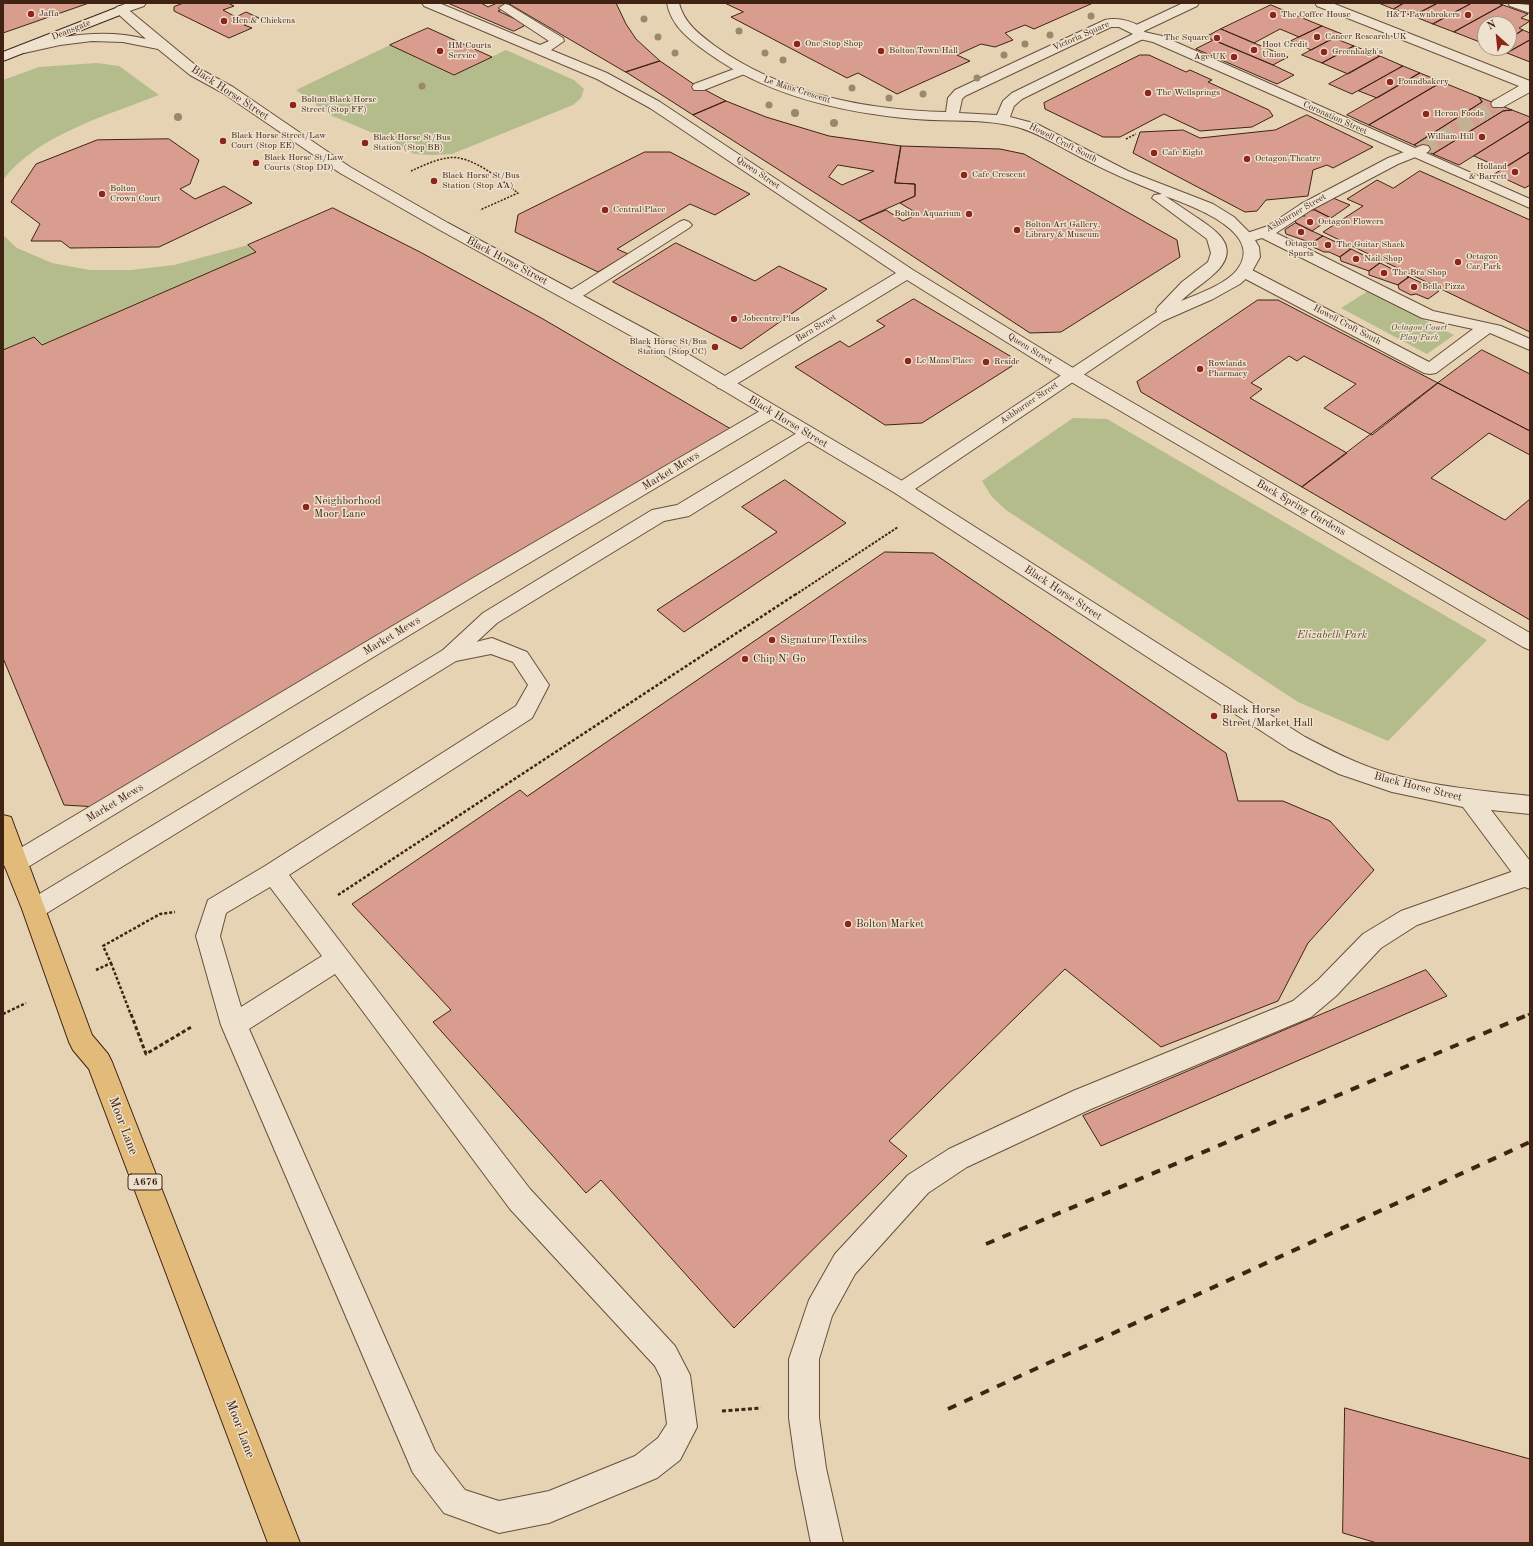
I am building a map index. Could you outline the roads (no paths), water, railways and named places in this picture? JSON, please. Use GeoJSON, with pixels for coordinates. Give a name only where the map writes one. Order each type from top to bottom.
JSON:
{"type":"FeatureCollection","features":[{"type":"Feature","properties":{"kind":"main road","name":"Moor Lane"},"geometry":{"type":"LineString","coordinates":[[3,824],[15,863],[34,909],[82,1042],[99,1062],[284,1543]]}},
{"type":"Feature","properties":{"kind":"street","name":"Deansgate"},"geometry":{"type":"LineString","coordinates":[[3,57],[140,3]]}},
{"type":"Feature","properties":{"kind":"street","name":"Queen Street"},"geometry":{"type":"LineString","coordinates":[[428,3],[602,76],[662,103],[907,273],[1072,375]]}},
{"type":"Feature","properties":{"kind":"street","name":"Le Mans Crescent"},"geometry":{"type":"LineString","coordinates":[[673,3],[678,18],[690,32],[721,58],[772,84],[847,105],[916,115],[952,116]]}},
{"type":"Feature","properties":{"kind":"street"},"geometry":{"type":"LineString","coordinates":[[1002,119],[1008,104],[1017,96],[1193,3]]}},
{"type":"Feature","properties":{"kind":"street"},"geometry":{"type":"LineString","coordinates":[[1320,3],[1530,86]]}},
{"type":"Feature","properties":{"kind":"street"},"geometry":{"type":"LineString","coordinates":[[1514,3],[1530,9]]}},
{"type":"Feature","properties":{"kind":"street"},"geometry":{"type":"LineString","coordinates":[[505,8],[558,40],[541,50]]}},
{"type":"Feature","properties":{"kind":"street","name":"Black Horse Street"},"geometry":{"type":"LineString","coordinates":[[122,10],[163,47],[195,72],[228,90],[345,170],[650,339],[902,489],[1297,743],[1347,768],[1384,780],[1470,799],[1530,805]]}},
{"type":"Feature","properties":{"kind":"street","name":"Victoria Square"},"geometry":{"type":"LineString","coordinates":[[952,116],[955,98],[960,93],[1109,22],[1121,23],[1138,32]]}},
{"type":"Feature","properties":{"kind":"street","name":"Coronation Street"},"geometry":{"type":"LineString","coordinates":[[1138,32],[1419,151],[1530,204]]}},
{"type":"Feature","properties":{"kind":"street"},"geometry":{"type":"LineString","coordinates":[[24,49],[83,37],[106,36],[125,38],[163,47]]}},
{"type":"Feature","properties":{"kind":"street"},"geometry":{"type":"LineString","coordinates":[[699,87],[742,70]]}},
{"type":"Feature","properties":{"kind":"street"},"geometry":{"type":"LineString","coordinates":[[1498,104],[1530,86]]}},
{"type":"Feature","properties":{"kind":"street","name":"Howell Croft South"},"geometry":{"type":"LineString","coordinates":[[952,116],[1002,119],[1032,127],[1123,174],[1208,207],[1229,220],[1247,238]]}},
{"type":"Feature","properties":{"kind":"street","name":"Ashburner Street"},"geometry":{"type":"LineString","coordinates":[[902,489],[1157,318],[1207,296],[1234,281],[1244,272],[1252,257],[1251,247],[1247,238],[1273,228],[1306,206],[1392,162],[1419,151]]}},
{"type":"Feature","properties":{"kind":"street","name":"Howell Croft South"},"geometry":{"type":"LineString","coordinates":[[1123,174],[1204,228],[1218,244]]}},
{"type":"Feature","properties":{"kind":"street"},"geometry":{"type":"LineString","coordinates":[[1462,190],[1477,180]]}},
{"type":"Feature","properties":{"kind":"street"},"geometry":{"type":"LineString","coordinates":[[572,296],[684,225]]}},
{"type":"Feature","properties":{"kind":"street"},"geometry":{"type":"LineString","coordinates":[[1262,232],[1428,315],[1495,328],[1530,345]]}},
{"type":"Feature","properties":{"kind":"street","name":"Ashburner Street"},"geometry":{"type":"LineString","coordinates":[[1157,318],[1189,285],[1213,266],[1218,260],[1220,252],[1218,244]]}},
{"type":"Feature","properties":{"kind":"street","name":"Howell Croft South"},"geometry":{"type":"LineString","coordinates":[[1244,272],[1430,369],[1487,327]]}},
{"type":"Feature","properties":{"kind":"street","name":"Barn Street"},"geometry":{"type":"LineString","coordinates":[[724,384],[907,273]]}},
{"type":"Feature","properties":{"kind":"street","name":"Back Spring Gardens"},"geometry":{"type":"LineString","coordinates":[[1072,375],[1530,642]]}},
{"type":"Feature","properties":{"kind":"street","name":"Market Mews"},"geometry":{"type":"LineString","coordinates":[[15,863],[480,583],[771,412]]}},
{"type":"Feature","properties":{"kind":"street"},"geometry":{"type":"LineString","coordinates":[[34,909],[450,655],[490,618],[659,514],[682,511],[808,434]]}},
{"type":"Feature","properties":{"kind":"street"},"geometry":{"type":"LineString","coordinates":[[273,873],[325,939],[338,959],[520,1199],[665,1356],[675,1375],[682,1427],[669,1449],[646,1467],[549,1507],[499,1517],[454,1502],[424,1462],[234,1025],[208,936],[216,907],[273,873],[524,712],[539,685],[520,657],[492,646],[450,655]]}},
{"type":"Feature","properties":{"kind":"street","name":"Black Horse Street"},"geometry":{"type":"LineString","coordinates":[[1470,799],[1529,878]]}},
{"type":"Feature","properties":{"kind":"street"},"geometry":{"type":"LineString","coordinates":[[827,1543],[811,1468],[804,1405],[804,1359],[819,1310],[845,1264],[918,1184],[958,1158],[1082,1100],[1302,1008],[1327,988],[1372,941],[1409,918],[1529,878]]}},
{"type":"Feature","properties":{"kind":"street"},"geometry":{"type":"LineString","coordinates":[[234,1025],[338,959]]}},
{"type":"Feature","properties":{"kind":"tunnel"},"geometry":{"type":"LineString","coordinates":[[1423,149],[1498,104]]}},
{"type":"Feature","properties":{"kind":"railway"},"geometry":{"type":"LineString","coordinates":[[986,1244],[1530,1014],[1528,1015]]}},
{"type":"Feature","properties":{"kind":"railway"},"geometry":{"type":"LineString","coordinates":[[948,1409],[1530,1142]]}},
{"type":"Feature","properties":{"kind":"place","name":"Jaffa"},"geometry":{"type":"Point","coordinates":[31,14]}},
{"type":"Feature","properties":{"kind":"place","name":"The Coffee House"},"geometry":{"type":"Point","coordinates":[1273,15]}},
{"type":"Feature","properties":{"kind":"place","name":"H&T Pawnbrokers"},"geometry":{"type":"Point","coordinates":[1468,15]}},
{"type":"Feature","properties":{"kind":"place","name":"Hen & Chickens"},"geometry":{"type":"Point","coordinates":[224,21]}},
{"type":"Feature","properties":{"kind":"place","name":"Cancer Research UK"},"geometry":{"type":"Point","coordinates":[1317,37]}},
{"type":"Feature","properties":{"kind":"place","name":"The Square"},"geometry":{"type":"Point","coordinates":[1217,38]}},
{"type":"Feature","properties":{"kind":"place","name":"One Stop Shop"},"geometry":{"type":"Point","coordinates":[797,44]}},
{"type":"Feature","properties":{"kind":"place","name":"Hoot Credit Union"},"geometry":{"type":"Point","coordinates":[1254,50]}},
{"type":"Feature","properties":{"kind":"place","name":"HM Courts Service"},"geometry":{"type":"Point","coordinates":[440,51]}},
{"type":"Feature","properties":{"kind":"place","name":"Bolton Town Hall"},"geometry":{"type":"Point","coordinates":[881,51]}},
{"type":"Feature","properties":{"kind":"place","name":"Greenhalgh's"},"geometry":{"type":"Point","coordinates":[1324,52]}},
{"type":"Feature","properties":{"kind":"place","name":"Age UK"},"geometry":{"type":"Point","coordinates":[1234,57]}},
{"type":"Feature","properties":{"kind":"place","name":"Poundbakery"},"geometry":{"type":"Point","coordinates":[1390,82]}},
{"type":"Feature","properties":{"kind":"place","name":"The Wellsprings"},"geometry":{"type":"Point","coordinates":[1148,93]}},
{"type":"Feature","properties":{"kind":"place","name":"Bolton Black Horse Street (Stop FF)"},"geometry":{"type":"Point","coordinates":[293,105]}},
{"type":"Feature","properties":{"kind":"place","name":"Heron Foods"},"geometry":{"type":"Point","coordinates":[1426,114]}},
{"type":"Feature","properties":{"kind":"place","name":"William Hill"},"geometry":{"type":"Point","coordinates":[1482,137]}},
{"type":"Feature","properties":{"kind":"place","name":"Black Horse Street/Law Court (Stop EE)"},"geometry":{"type":"Point","coordinates":[223,141]}},
{"type":"Feature","properties":{"kind":"place","name":"Black Horse St/Bus Station (Stop BB)"},"geometry":{"type":"Point","coordinates":[365,143]}},
{"type":"Feature","properties":{"kind":"place","name":"Cafe Eight"},"geometry":{"type":"Point","coordinates":[1154,153]}},
{"type":"Feature","properties":{"kind":"place","name":"Octagon Theatre"},"geometry":{"type":"Point","coordinates":[1247,159]}},
{"type":"Feature","properties":{"kind":"place","name":"Black Horse St/Law Courts (Stop DD)"},"geometry":{"type":"Point","coordinates":[256,163]}},
{"type":"Feature","properties":{"kind":"place","name":"Holland & Barrett"},"geometry":{"type":"Point","coordinates":[1515,172]}},
{"type":"Feature","properties":{"kind":"place","name":"Cafe Crescent"},"geometry":{"type":"Point","coordinates":[964,175]}},
{"type":"Feature","properties":{"kind":"place","name":"Black Horse St/Bus Station (Stop AA)"},"geometry":{"type":"Point","coordinates":[434,181]}},
{"type":"Feature","properties":{"kind":"place","name":"Bolton Crown Court"},"geometry":{"type":"Point","coordinates":[102,194]}},
{"type":"Feature","properties":{"kind":"place","name":"Central Place"},"geometry":{"type":"Point","coordinates":[605,210]}},
{"type":"Feature","properties":{"kind":"place","name":"Bolton Aquarium"},"geometry":{"type":"Point","coordinates":[969,214]}},
{"type":"Feature","properties":{"kind":"place","name":"Octagon Flowers"},"geometry":{"type":"Point","coordinates":[1310,222]}},
{"type":"Feature","properties":{"kind":"place","name":"Bolton Art Gallery, Library & Museum"},"geometry":{"type":"Point","coordinates":[1017,230]}},
{"type":"Feature","properties":{"kind":"place","name":"Octagon Sports"},"geometry":{"type":"Point","coordinates":[1301,232]}},
{"type":"Feature","properties":{"kind":"place","name":"The Guitar Shack"},"geometry":{"type":"Point","coordinates":[1328,245]}},
{"type":"Feature","properties":{"kind":"place","name":"Nail Shop"},"geometry":{"type":"Point","coordinates":[1356,259]}},
{"type":"Feature","properties":{"kind":"place","name":"Octagon Car Park"},"geometry":{"type":"Point","coordinates":[1458,262]}},
{"type":"Feature","properties":{"kind":"place","name":"The Bra Shop"},"geometry":{"type":"Point","coordinates":[1384,273]}},
{"type":"Feature","properties":{"kind":"place","name":"Bella Pizza"},"geometry":{"type":"Point","coordinates":[1414,287]}},
{"type":"Feature","properties":{"kind":"place","name":"Jobcentre Plus"},"geometry":{"type":"Point","coordinates":[734,319]}},
{"type":"Feature","properties":{"kind":"place","name":"Black Horse St/Bus Station (Stop CC)"},"geometry":{"type":"Point","coordinates":[715,347]}},
{"type":"Feature","properties":{"kind":"place","name":"Le Mans Place"},"geometry":{"type":"Point","coordinates":[908,361]}},
{"type":"Feature","properties":{"kind":"place","name":"Reside"},"geometry":{"type":"Point","coordinates":[986,362]}},
{"type":"Feature","properties":{"kind":"place","name":"Rowlands Pharmacy"},"geometry":{"type":"Point","coordinates":[1200,369]}},
{"type":"Feature","properties":{"kind":"place","name":"Neighborhood Moor Lane"},"geometry":{"type":"Point","coordinates":[306,507]}},
{"type":"Feature","properties":{"kind":"place","name":"Signature Textiles"},"geometry":{"type":"Point","coordinates":[772,640]}},
{"type":"Feature","properties":{"kind":"place","name":"Chip N' Go"},"geometry":{"type":"Point","coordinates":[745,659]}},
{"type":"Feature","properties":{"kind":"place","name":"Black Horse Street/Market Hall"},"geometry":{"type":"Point","coordinates":[1214,716]}},
{"type":"Feature","properties":{"kind":"place","name":"Bolton Market"},"geometry":{"type":"Point","coordinates":[848,924]}},
{"type":"Feature","properties":{"kind":"park label","name":"Octagon Court Play Park"},"geometry":{"type":"Point","coordinates":[1419,334]}},
{"type":"Feature","properties":{"kind":"park label","name":"Elizabeth Park"},"geometry":{"type":"Point","coordinates":[1332,635]}}]}
